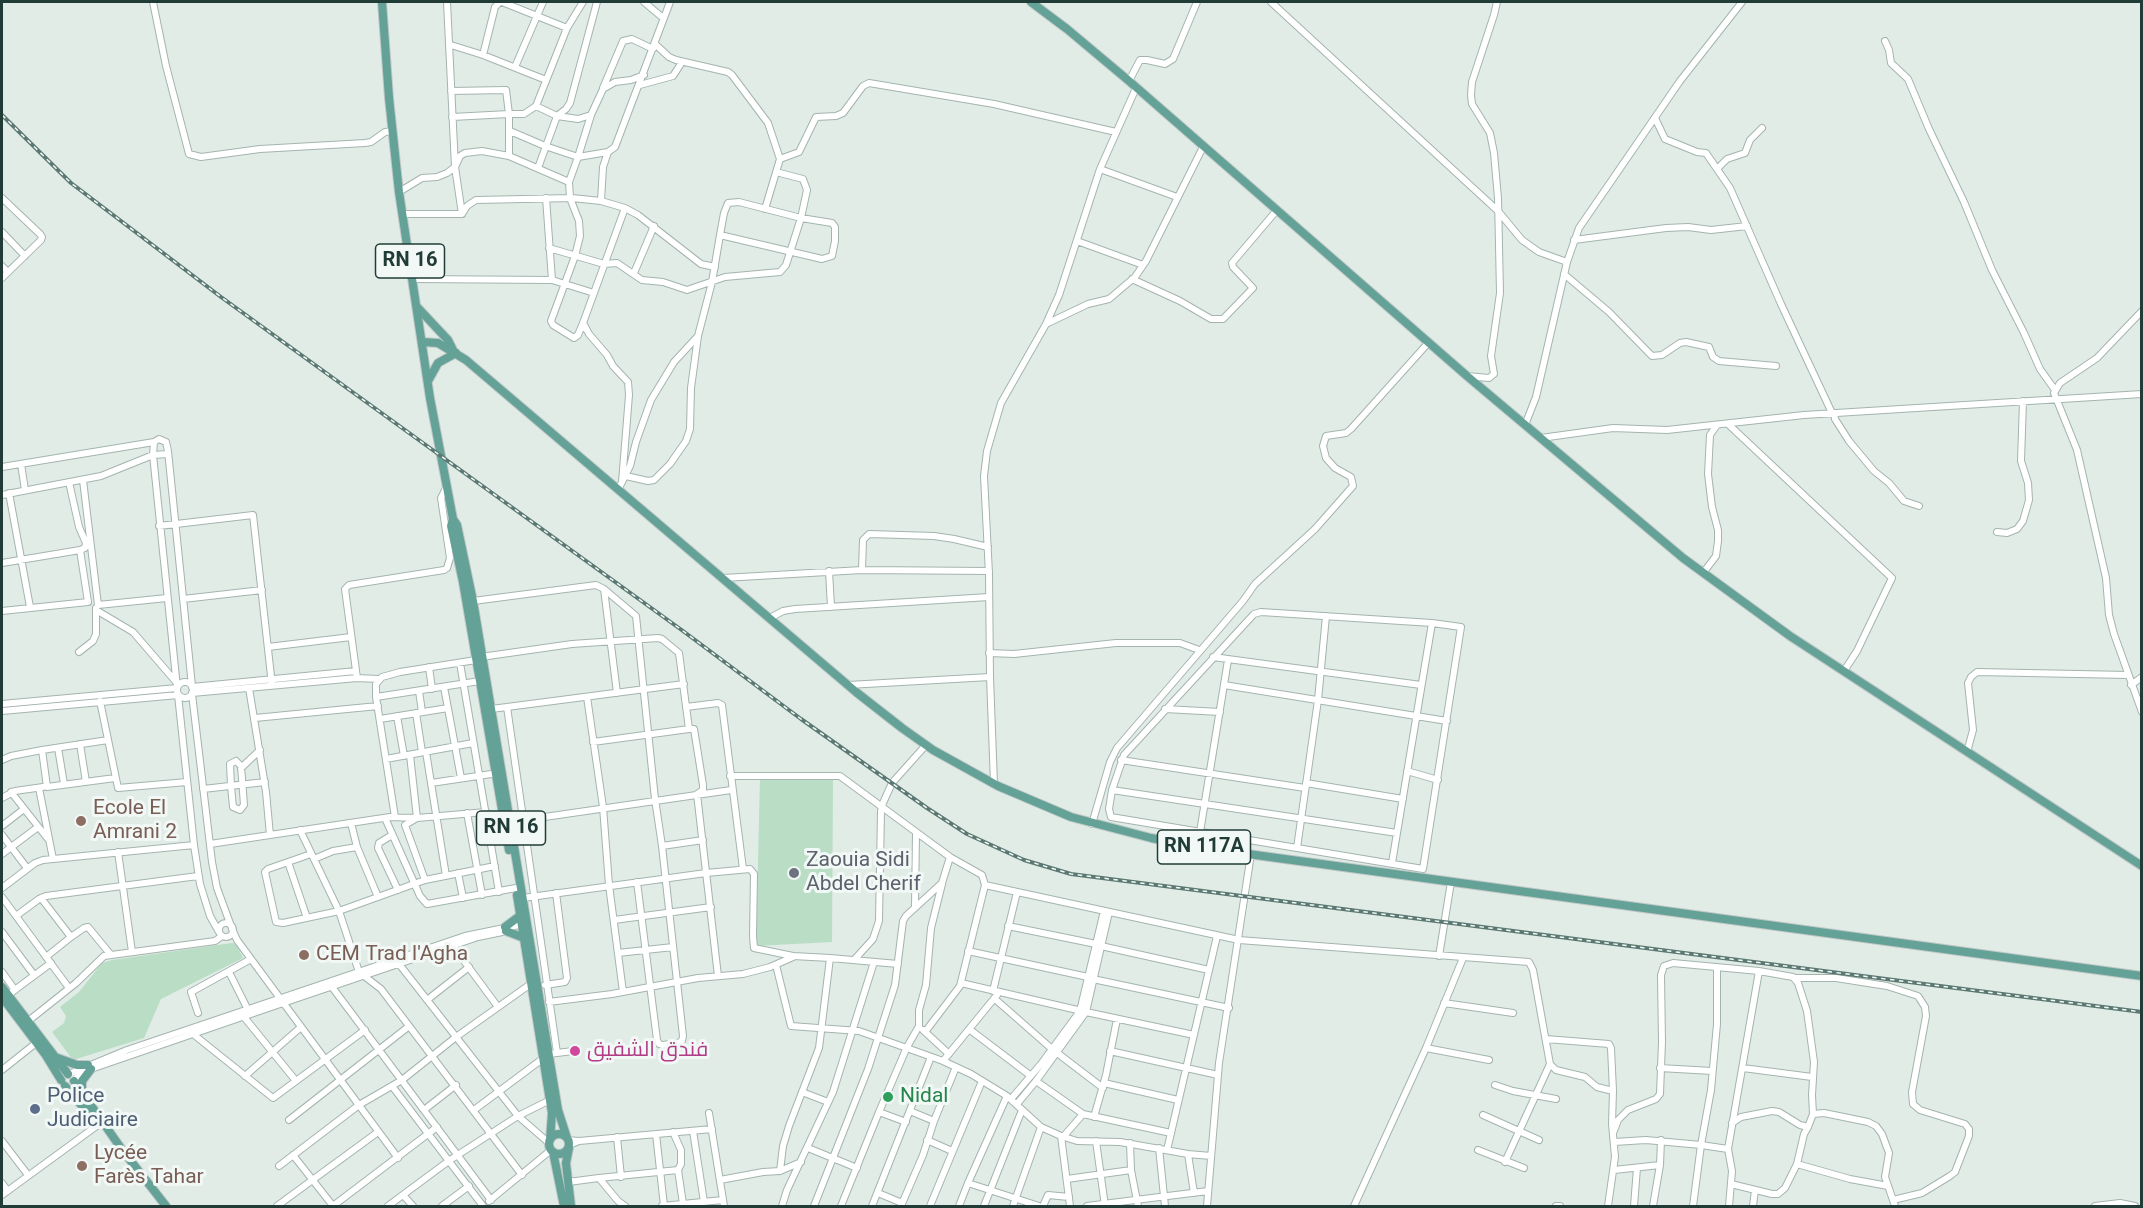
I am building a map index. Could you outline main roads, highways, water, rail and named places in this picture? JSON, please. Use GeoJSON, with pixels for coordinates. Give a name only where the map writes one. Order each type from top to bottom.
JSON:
{"type":"FeatureCollection","features":[{"type":"Feature","properties":{"kind":"main road","name":"RN 16"},"geometry":{"type":"LineString","coordinates":[[382,2],[399,192],[428,382],[453,519],[457,525],[472,601],[480,681],[510,822],[523,898],[524,938],[539,985]]}},
{"type":"Feature","properties":{"kind":"main road"},"geometry":{"type":"LineString","coordinates":[[1031,2],[1129,81],[1467,376],[1703,573],[1782,630],[2142,866]]}},
{"type":"Feature","properties":{"kind":"main road"},"geometry":{"type":"LineString","coordinates":[[417,307],[448,340],[454,352],[438,363],[428,382]]}},
{"type":"Feature","properties":{"kind":"main road","name":"RN 117A"},"geometry":{"type":"LineString","coordinates":[[423,342],[434,342],[454,352],[620,486],[848,685],[926,745],[994,784],[1030,801],[1092,824],[1151,838],[1251,854],[2142,976]]}},
{"type":"Feature","properties":{"kind":"main road","name":"RN 16"},"geometry":{"type":"LineString","coordinates":[[453,519],[451,526],[490,710],[520,915],[525,926],[539,985],[558,1110],[568,1143],[566,1163],[571,1206]]}},
{"type":"Feature","properties":{"kind":"main road"},"geometry":{"type":"LineString","coordinates":[[520,915],[505,929],[524,938]]}},
{"type":"Feature","properties":{"kind":"main road"},"geometry":{"type":"LineString","coordinates":[[2,987],[4,996],[71,1077],[99,1123]]}},
{"type":"Feature","properties":{"kind":"main road"},"geometry":{"type":"LineString","coordinates":[[16,1011],[63,1083],[99,1123],[162,1206]]}},
{"type":"Feature","properties":{"kind":"main road","name":"RN 16"},"geometry":{"type":"LineString","coordinates":[[550,1055],[551,1146],[564,1206]]}},
{"type":"Feature","properties":{"kind":"main road"},"geometry":{"type":"LineString","coordinates":[[54,1057],[89,1067],[82,1081],[83,1096]]}},
{"type":"Feature","properties":{"kind":"main road"},"geometry":{"type":"LineString","coordinates":[[63,1083],[70,1086],[71,1077]]}},
{"type":"Feature","properties":{"kind":"main road"},"geometry":{"type":"LineString","coordinates":[[558,1134],[568,1143],[564,1153],[551,1146],[558,1134]]}},
{"type":"Feature","properties":{"kind":"railway"},"geometry":{"type":"LineString","coordinates":[[2,115],[71,183],[221,297],[927,808],[967,834],[1024,860],[1071,874],[2142,1012]]}},
{"type":"Feature","properties":{"kind":"place","name":"Ecole El Amrani 2"},"geometry":{"type":"Point","coordinates":[81,821]}},
{"type":"Feature","properties":{"kind":"place","name":"Zaouia Sidi Abdel Cherif"},"geometry":{"type":"Point","coordinates":[794,873]}},
{"type":"Feature","properties":{"kind":"place","name":"CEM Trad l'Agha"},"geometry":{"type":"Point","coordinates":[304,955]}},
{"type":"Feature","properties":{"kind":"place","name":"فندق الشفيق"},"geometry":{"type":"Point","coordinates":[575,1051]}},
{"type":"Feature","properties":{"kind":"place","name":"Nidal"},"geometry":{"type":"Point","coordinates":[888,1097]}},
{"type":"Feature","properties":{"kind":"place","name":"Police Judiciaire"},"geometry":{"type":"Point","coordinates":[35,1109]}},
{"type":"Feature","properties":{"kind":"place","name":"Lycée Farès Tahar"},"geometry":{"type":"Point","coordinates":[82,1166]}}]}
